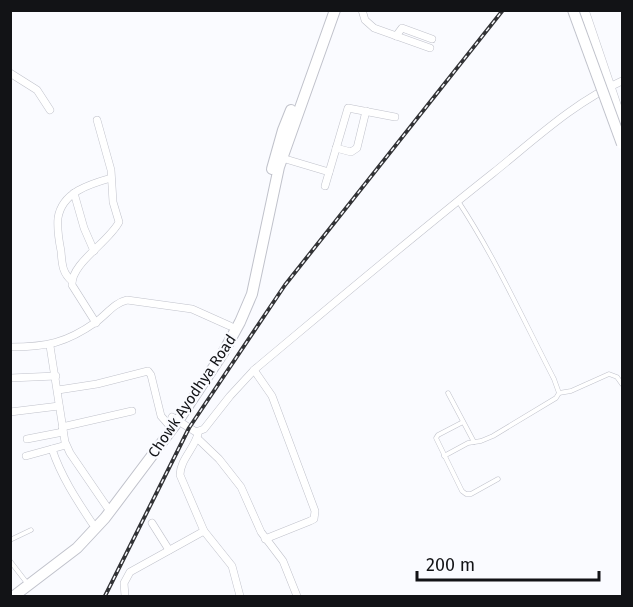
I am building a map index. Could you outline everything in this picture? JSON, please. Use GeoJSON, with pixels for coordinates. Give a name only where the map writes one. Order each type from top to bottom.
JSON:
{"type":"FeatureCollection","features":[{"type":"Feature","properties":{"kind":"main road","name":"Chowk Ayodhya Road"},"geometry":{"type":"LineString","coordinates":[[10,591],[27,584],[77,548],[105,518],[173,421],[216,352],[244,296],[252,270],[268,189],[328,10]]}},
{"type":"Feature","properties":{"kind":"main road","name":"Chowk Ayodhya Road"},"geometry":{"type":"LineString","coordinates":[[14,597],[107,507],[223,354],[252,294],[287,131],[335,10]]}},
{"type":"Feature","properties":{"kind":"main road"},"geometry":{"type":"LineString","coordinates":[[571,10],[622,144]]}},
{"type":"Feature","properties":{"kind":"main road"},"geometry":{"type":"LineString","coordinates":[[582,10],[606,89],[622,131]]}},
{"type":"Feature","properties":{"kind":"street"},"geometry":{"type":"LineString","coordinates":[[362,10],[369,24],[430,48]]}},
{"type":"Feature","properties":{"kind":"street"},"geometry":{"type":"LineString","coordinates":[[571,10],[599,94],[622,153]]}},
{"type":"Feature","properties":{"kind":"street"},"geometry":{"type":"LineString","coordinates":[[582,10],[622,122]]}},
{"type":"Feature","properties":{"kind":"street"},"geometry":{"type":"LineString","coordinates":[[396,36],[402,28],[432,39]]}},
{"type":"Feature","properties":{"kind":"street"},"geometry":{"type":"LineString","coordinates":[[10,73],[38,90],[50,110]]}},
{"type":"Feature","properties":{"kind":"street"},"geometry":{"type":"LineString","coordinates":[[240,597],[232,566],[204,531],[180,475],[181,465],[198,435],[254,370],[549,128],[622,81]]}},
{"type":"Feature","properties":{"kind":"street"},"geometry":{"type":"LineString","coordinates":[[325,186],[348,108],[394,117]]}},
{"type":"Feature","properties":{"kind":"street"},"geometry":{"type":"LineString","coordinates":[[336,148],[351,152],[357,148],[366,111]]}},
{"type":"Feature","properties":{"kind":"street"},"geometry":{"type":"LineString","coordinates":[[96,323],[72,285],[72,281],[75,270],[119,222],[113,202],[111,170],[97,120]]}},
{"type":"Feature","properties":{"kind":"street"},"geometry":{"type":"LineString","coordinates":[[282,158],[329,172]]}},
{"type":"Feature","properties":{"kind":"street"},"geometry":{"type":"LineString","coordinates":[[72,281],[63,270],[58,219],[63,207],[74,193],[88,184],[111,178]]}},
{"type":"Feature","properties":{"kind":"street"},"geometry":{"type":"LineString","coordinates":[[74,193],[84,228],[94,251]]}},
{"type":"Feature","properties":{"kind":"street"},"geometry":{"type":"LineString","coordinates":[[10,347],[50,346],[96,323],[120,301],[133,300],[192,309],[230,326]]}},
{"type":"Feature","properties":{"kind":"street"},"geometry":{"type":"LineString","coordinates":[[50,346],[66,445],[107,507]]}},
{"type":"Feature","properties":{"kind":"street"},"geometry":{"type":"LineString","coordinates":[[254,370],[272,396],[315,511],[314,519],[265,539]]}},
{"type":"Feature","properties":{"kind":"street"},"geometry":{"type":"LineString","coordinates":[[58,390],[96,384],[148,371],[162,419],[173,421],[198,435],[224,464],[241,487],[265,539],[280,556],[297,597]]}},
{"type":"Feature","properties":{"kind":"street"},"geometry":{"type":"LineString","coordinates":[[10,378],[56,376]]}},
{"type":"Feature","properties":{"kind":"street"},"geometry":{"type":"LineString","coordinates":[[10,412],[59,406]]}},
{"type":"Feature","properties":{"kind":"street"},"geometry":{"type":"LineString","coordinates":[[27,439],[132,411]]}},
{"type":"Feature","properties":{"kind":"street"},"geometry":{"type":"LineString","coordinates":[[26,456],[66,445]]}},
{"type":"Feature","properties":{"kind":"street"},"geometry":{"type":"LineString","coordinates":[[52,449],[75,498],[92,523]]}},
{"type":"Feature","properties":{"kind":"street"},"geometry":{"type":"LineString","coordinates":[[152,523],[169,550]]}},
{"type":"Feature","properties":{"kind":"street"},"geometry":{"type":"LineString","coordinates":[[125,597],[124,583],[130,572],[204,531]]}},
{"type":"Feature","properties":{"kind":"lane"},"geometry":{"type":"LineString","coordinates":[[458,201],[511,296],[559,393]]}},
{"type":"Feature","properties":{"kind":"lane"},"geometry":{"type":"LineString","coordinates":[[444,456],[468,443],[493,436],[556,398],[559,393],[571,391],[609,374],[617,376],[622,384]]}},
{"type":"Feature","properties":{"kind":"lane"},"geometry":{"type":"LineString","coordinates":[[448,393],[474,442]]}},
{"type":"Feature","properties":{"kind":"lane"},"geometry":{"type":"LineString","coordinates":[[463,422],[436,436],[444,456],[466,494],[471,494],[498,479]]}},
{"type":"Feature","properties":{"kind":"lane"},"geometry":{"type":"LineString","coordinates":[[10,540],[31,530]]}},
{"type":"Feature","properties":{"kind":"lane"},"geometry":{"type":"LineString","coordinates":[[10,561],[27,584]]}},
{"type":"Feature","properties":{"kind":"railway"},"geometry":{"type":"LineString","coordinates":[[105,596],[189,428],[285,285],[503,10]]}}]}
